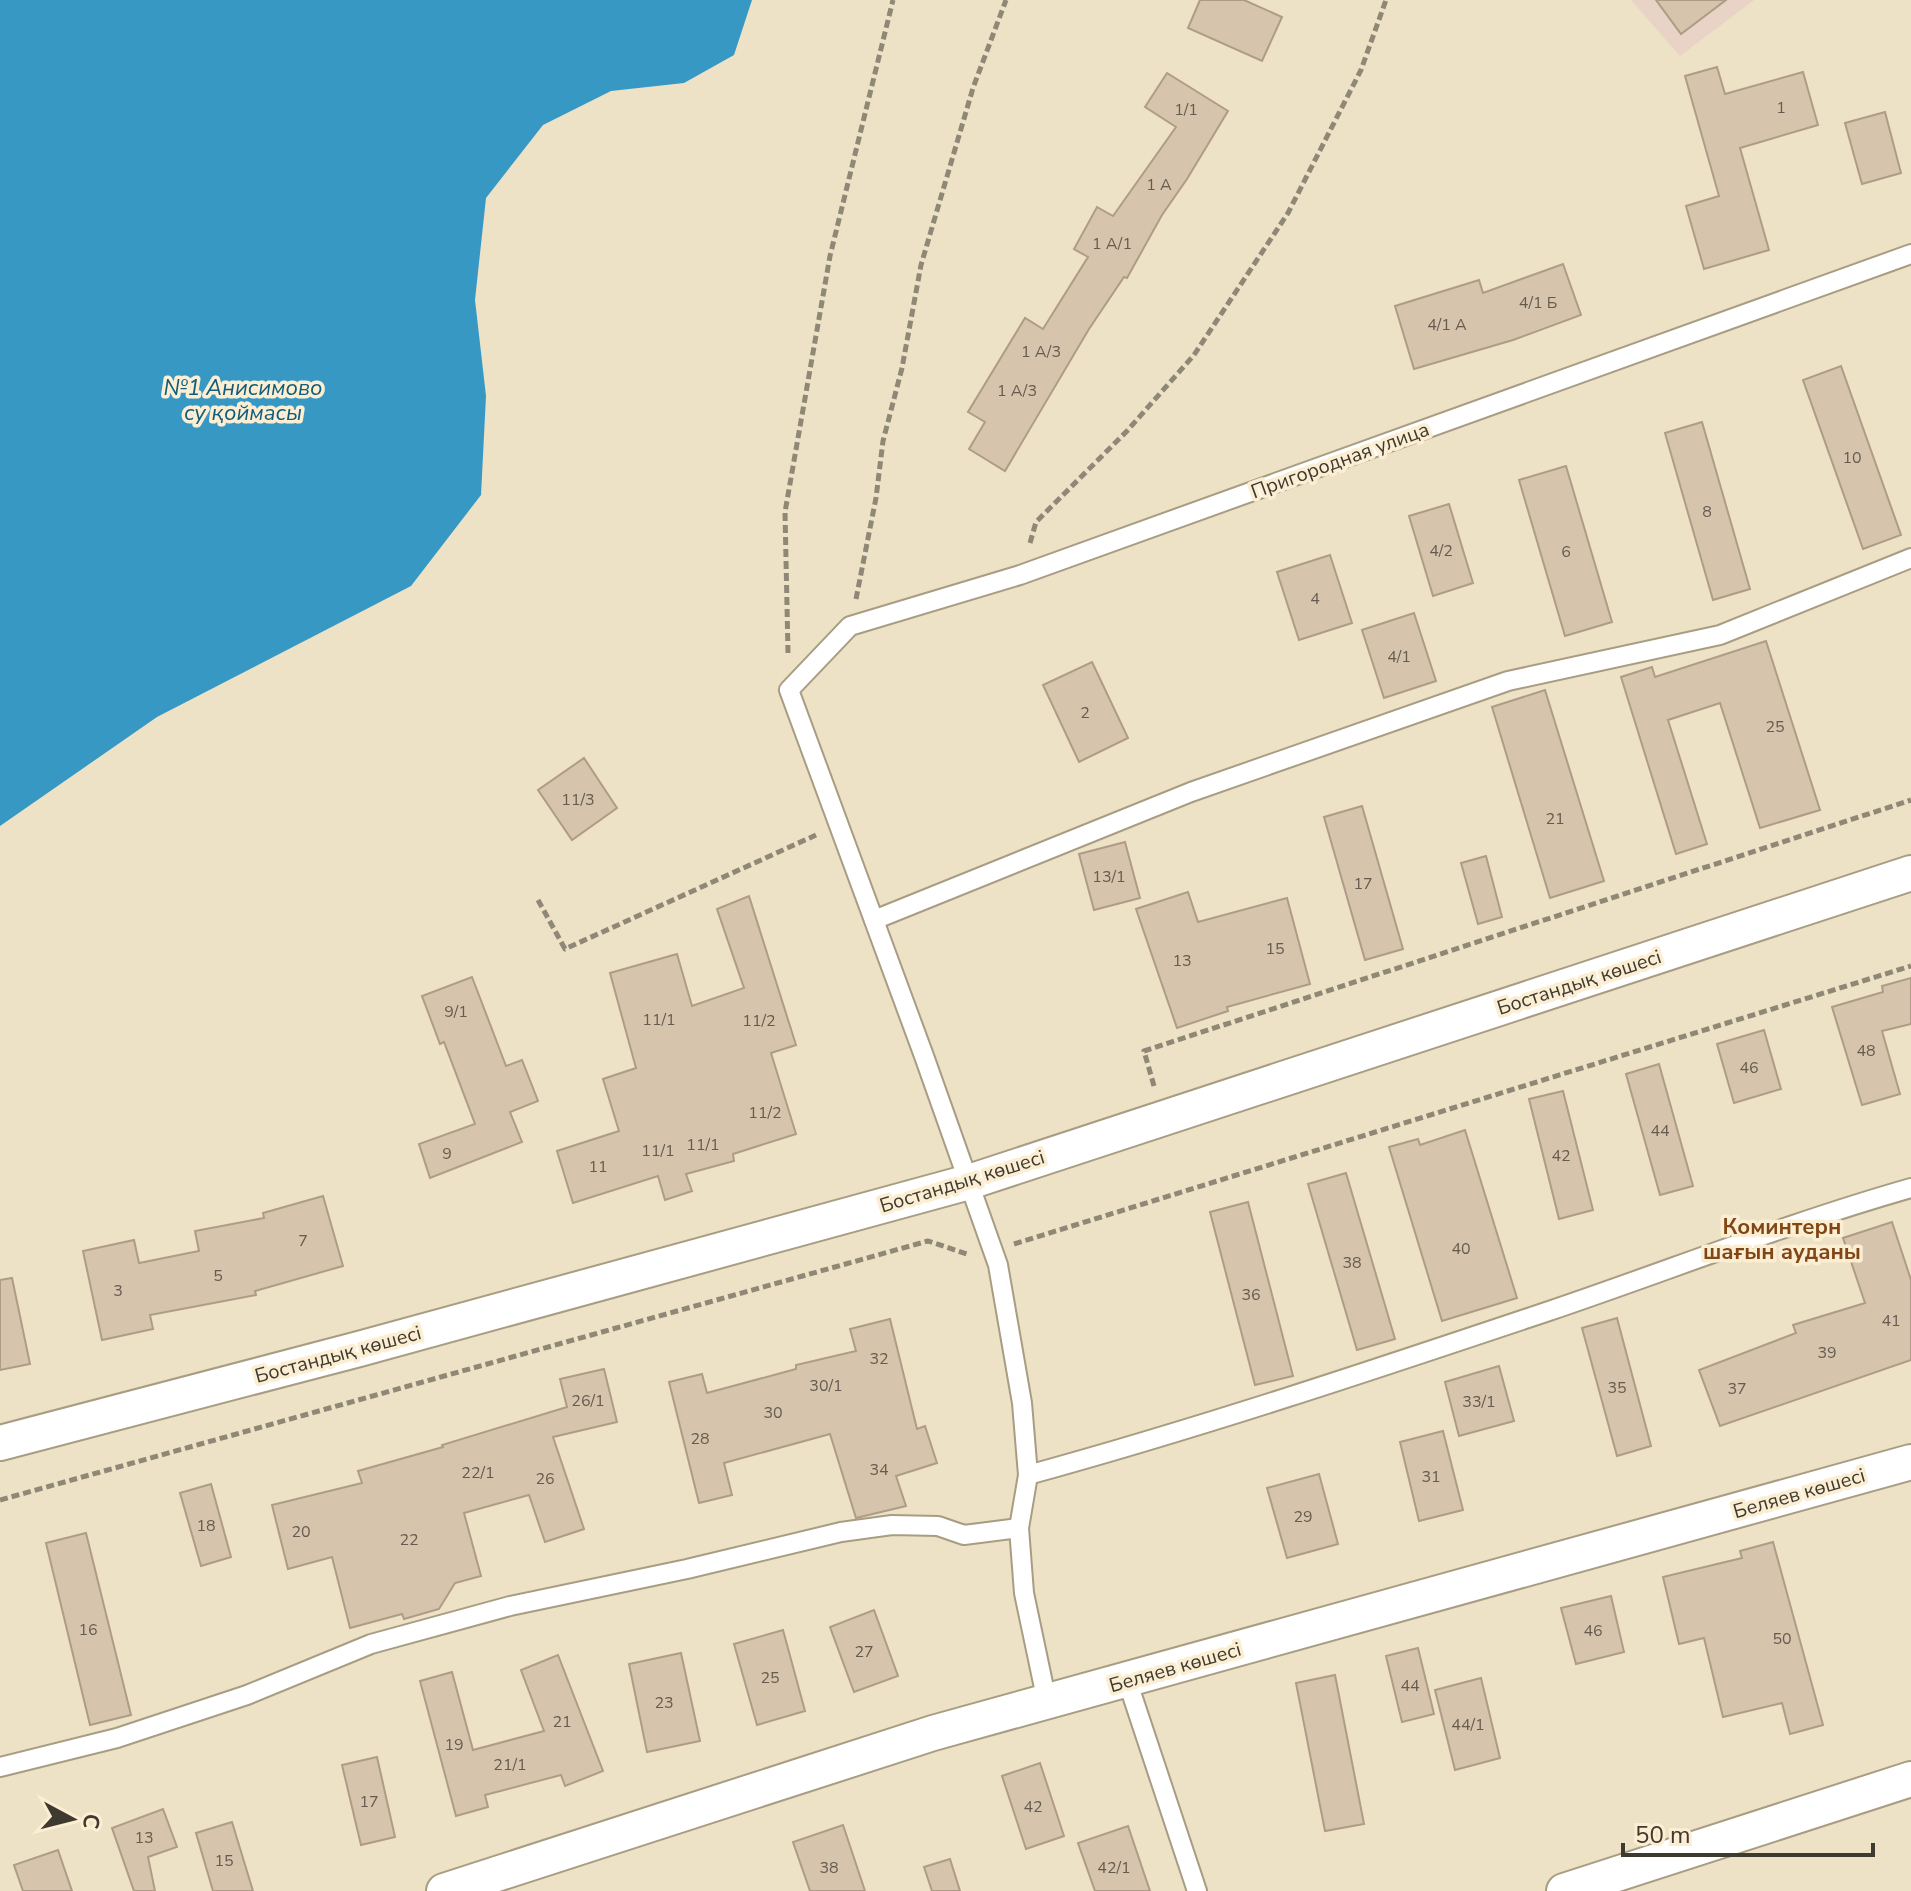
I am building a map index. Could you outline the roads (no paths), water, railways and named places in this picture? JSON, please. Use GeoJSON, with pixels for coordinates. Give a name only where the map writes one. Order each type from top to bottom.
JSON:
{"type":"FeatureCollection","features":[{"type":"Feature","properties":{"kind":"street","name":"Бостандық көшесі"},"geometry":{"type":"LineString","coordinates":[[0,1443],[359,1349],[969,1182],[1911,873]]}},
{"type":"Feature","properties":{"kind":"street","name":"Беляев көшесі"},"geometry":{"type":"LineString","coordinates":[[444,1891],[933,1733],[1911,1462]]}},
{"type":"Feature","properties":{"kind":"street"},"geometry":{"type":"LineString","coordinates":[[1564,1891],[1911,1779]]}},
{"type":"Feature","properties":{"kind":"lane","name":"Пригородная улица"},"geometry":{"type":"LineString","coordinates":[[874,920],[789,690],[850,626],[1020,575],[1911,254]]}},
{"type":"Feature","properties":{"kind":"lane"},"geometry":{"type":"LineString","coordinates":[[1047,1702],[1024,1593],[1019,1528],[1028,1475],[1022,1403],[998,1265],[874,920],[1191,792],[1508,681],[1720,635],[1911,558]]}},
{"type":"Feature","properties":{"kind":"lane"},"geometry":{"type":"LineString","coordinates":[[1028,1475],[1118,1450],[1550,1310],[1828,1212],[1911,1188]]}},
{"type":"Feature","properties":{"kind":"lane"},"geometry":{"type":"LineString","coordinates":[[0,1767],[117,1738],[247,1695],[371,1644],[510,1606],[687,1569],[841,1532],[892,1525],[938,1526],[964,1535],[1019,1528]]}},
{"type":"Feature","properties":{"kind":"lane"},"geometry":{"type":"LineString","coordinates":[[1127,1680],[1197,1891]]}},
{"type":"Feature","properties":{"kind":"water","name":"№1 Анисимово су қоймасы"},"geometry":{"type":"Polygon","coordinates":[[[0,0],[752,0],[734,55],[684,83],[611,91],[543,125],[486,198],[475,300],[486,396],[481,495],[411,586],[157,717],[0,826],[0,0]]]}},
{"type":"Feature","properties":{"kind":"district","name":"Коминтерн шағын ауданы"},"geometry":{"type":"Point","coordinates":[1782,1238]}}]}
